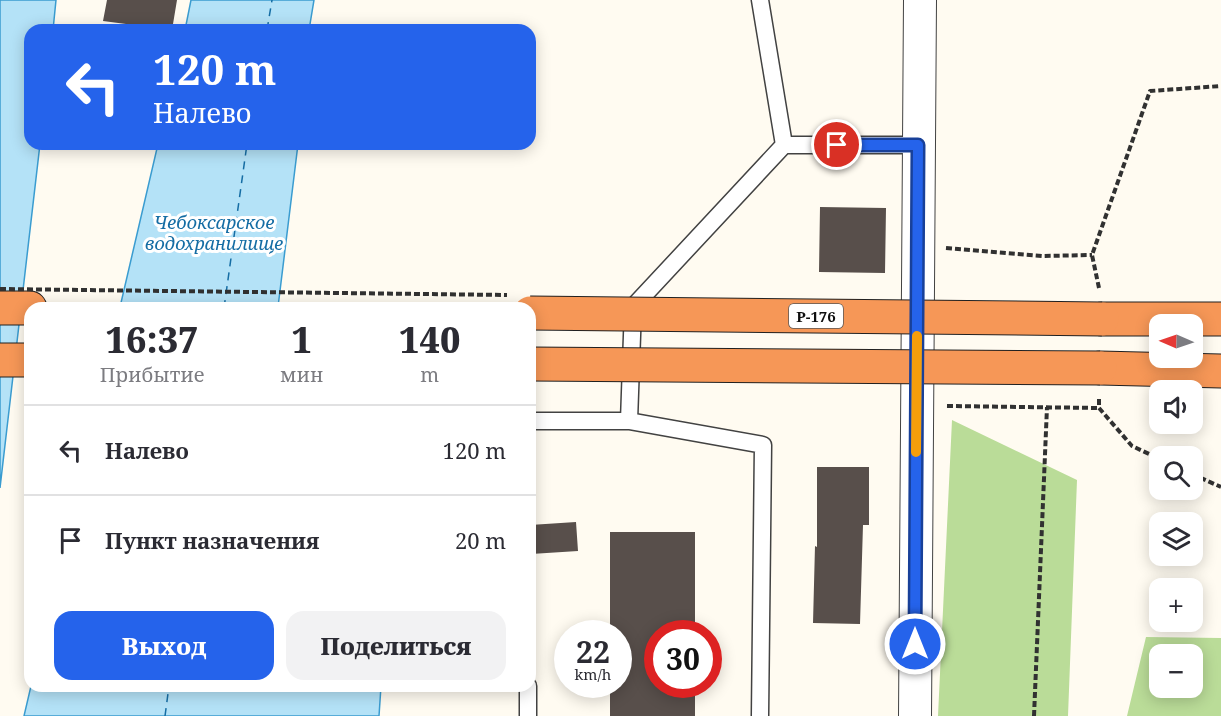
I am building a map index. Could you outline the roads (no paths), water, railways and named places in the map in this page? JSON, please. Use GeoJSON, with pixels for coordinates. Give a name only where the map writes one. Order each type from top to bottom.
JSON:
{"type":"FeatureCollection","features":[{"type":"Feature","properties":{"kind":"highway"},"geometry":{"type":"LineString","coordinates":[[0,308],[24,308]]}},
{"type":"Feature","properties":{"kind":"highway","name":"Р-176"},"geometry":{"type":"LineString","coordinates":[[536,313],[1221,319]]}},
{"type":"Feature","properties":{"kind":"highway"},"geometry":{"type":"LineString","coordinates":[[0,360],[24,360]]}},
{"type":"Feature","properties":{"kind":"highway"},"geometry":{"type":"LineString","coordinates":[[536,364],[1221,371]]}},
{"type":"Feature","properties":{"kind":"street"},"geometry":{"type":"LineString","coordinates":[[915,716],[920,0]]}},
{"type":"Feature","properties":{"kind":"lane"},"geometry":{"type":"LineString","coordinates":[[760,0],[784,145]]}},
{"type":"Feature","properties":{"kind":"lane"},"geometry":{"type":"LineString","coordinates":[[629,421],[633,307],[784,145],[918,145]]}},
{"type":"Feature","properties":{"kind":"lane"},"geometry":{"type":"LineString","coordinates":[[536,421],[629,421],[764,445],[760,716]]}},
{"type":"Feature","properties":{"kind":"lane"},"geometry":{"type":"LineString","coordinates":[[528,692],[528,716]]}},
{"type":"Feature","properties":{"kind":"water"},"geometry":{"type":"Polygon","coordinates":[[[0,0],[56,0],[54,24],[24,24],[24,150],[39,150],[0,488],[0,0]]]}},
{"type":"Feature","properties":{"kind":"water"},"geometry":{"type":"Polygon","coordinates":[[[191,0],[314,0],[310,24],[186,24],[191,0]]]}},
{"type":"Feature","properties":{"kind":"water","name":"Чебоксарское водохранилище"},"geometry":{"type":"Polygon","coordinates":[[[157,150],[297,150],[279,302],[121,302],[157,150]]]}},
{"type":"Feature","properties":{"kind":"water"},"geometry":{"type":"Polygon","coordinates":[[[30,692],[381,692],[379,716],[24,716],[30,692]]]}}]}
